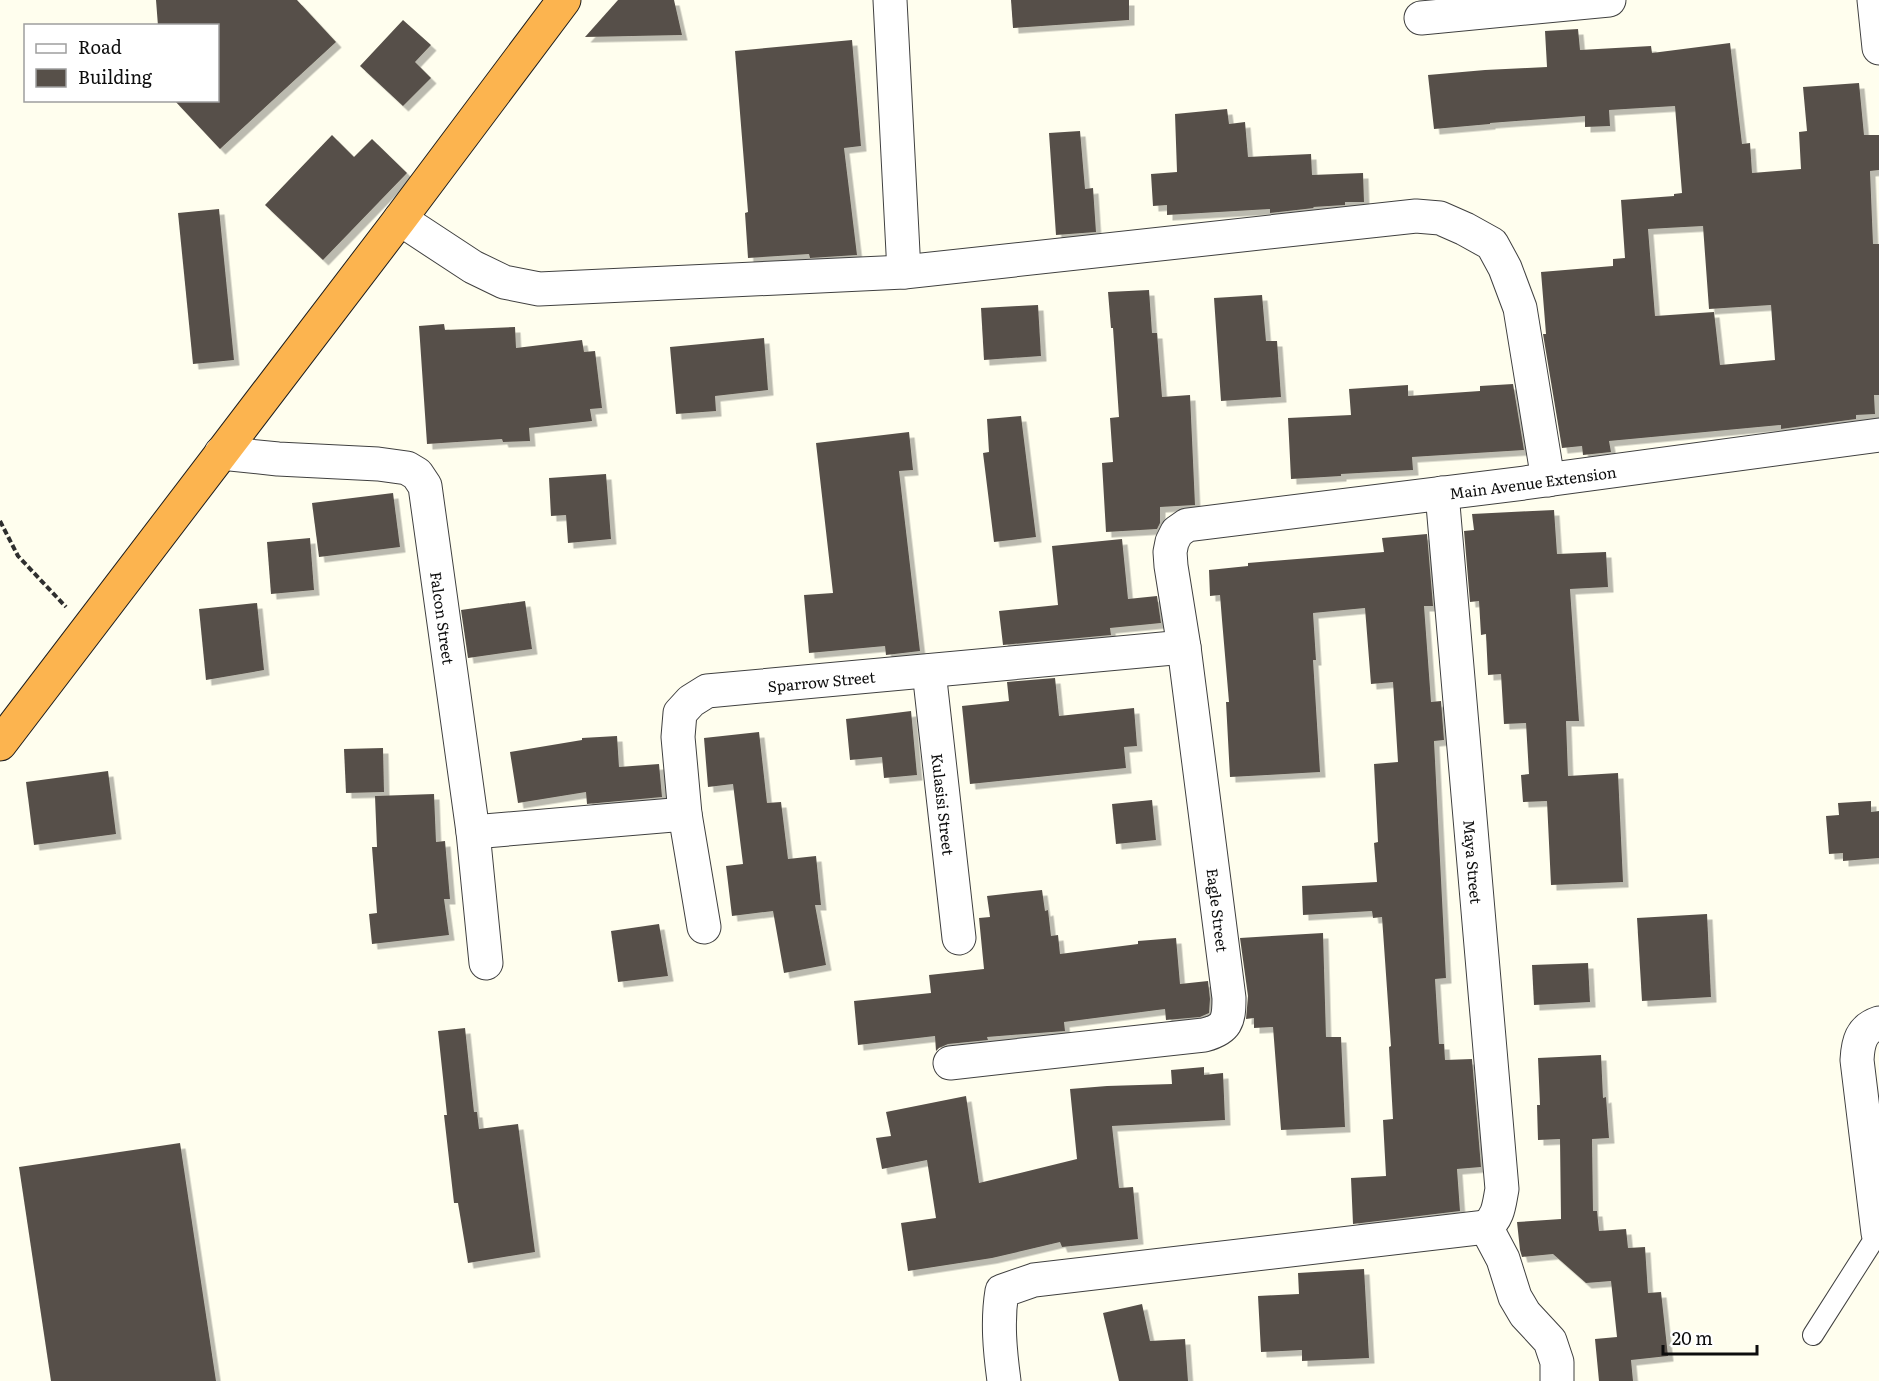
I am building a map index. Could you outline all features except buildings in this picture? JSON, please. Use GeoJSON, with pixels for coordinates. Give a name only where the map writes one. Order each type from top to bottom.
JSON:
{"type":"FeatureCollection","features":[{"type":"Feature","properties":{"kind":"highway"},"geometry":{"type":"LineString","coordinates":[[0,744],[564,0]]}},
{"type":"Feature","properties":{"kind":"street"},"geometry":{"type":"LineString","coordinates":[[890,0],[904,272]]}},
{"type":"Feature","properties":{"kind":"street"},"geometry":{"type":"LineString","coordinates":[[1421,18],[1609,0]]}},
{"type":"Feature","properties":{"kind":"street"},"geometry":{"type":"LineString","coordinates":[[1874,0],[1879,48]]}},
{"type":"Feature","properties":{"kind":"street"},"geometry":{"type":"LineString","coordinates":[[400,219],[473,267],[504,282],[539,289],[904,272],[1416,216],[1440,218],[1492,244],[1505,268],[1520,308],[1548,480]]}},
{"type":"Feature","properties":{"kind":"street","name":"Main Avenue Extension"},"geometry":{"type":"LineString","coordinates":[[1187,525],[1548,480],[1879,435]]}},
{"type":"Feature","properties":{"kind":"street","name":"Falcon Street"},"geometry":{"type":"LineString","coordinates":[[221,453],[407,468],[417,474],[425,486],[473,832],[486,963]]}},
{"type":"Feature","properties":{"kind":"street","name":"Maya Street"},"geometry":{"type":"LineString","coordinates":[[1442,493],[1502,1189],[1497,1215],[1486,1227]]}},
{"type":"Feature","properties":{"kind":"street","name":"Eagle Street"},"geometry":{"type":"LineString","coordinates":[[950,1064],[1204,1035],[1217,1031],[1224,1025],[1229,1015],[1229,998],[1170,552],[1177,532],[1187,525]]}},
{"type":"Feature","properties":{"kind":"street","name":"Sparrow Street"},"geometry":{"type":"LineString","coordinates":[[704,927],[685,814],[678,737],[680,713],[707,691],[1184,647]]}},
{"type":"Feature","properties":{"kind":"street","name":"Kulasisi Street"},"geometry":{"type":"LineString","coordinates":[[928,670],[959,938]]}},
{"type":"Feature","properties":{"kind":"street"},"geometry":{"type":"LineString","coordinates":[[473,832],[685,814]]}},
{"type":"Feature","properties":{"kind":"street"},"geometry":{"type":"LineString","coordinates":[[1878,1233],[1857,1060],[1858,1042],[1863,1033],[1871,1025],[1879,1023]]}},
{"type":"Feature","properties":{"kind":"street"},"geometry":{"type":"LineString","coordinates":[[1004,1381],[999,1310],[1002,1291],[1034,1280],[1486,1227],[1503,1259],[1515,1297],[1525,1314],[1550,1341],[1557,1362],[1557,1381]]}},
{"type":"Feature","properties":{"kind":"lane"},"geometry":{"type":"LineString","coordinates":[[1814,1335],[1878,1233]]}},
{"type":"Feature","properties":{"kind":"path"},"geometry":{"type":"LineString","coordinates":[[0,521],[18,556],[87,629]]}}]}
